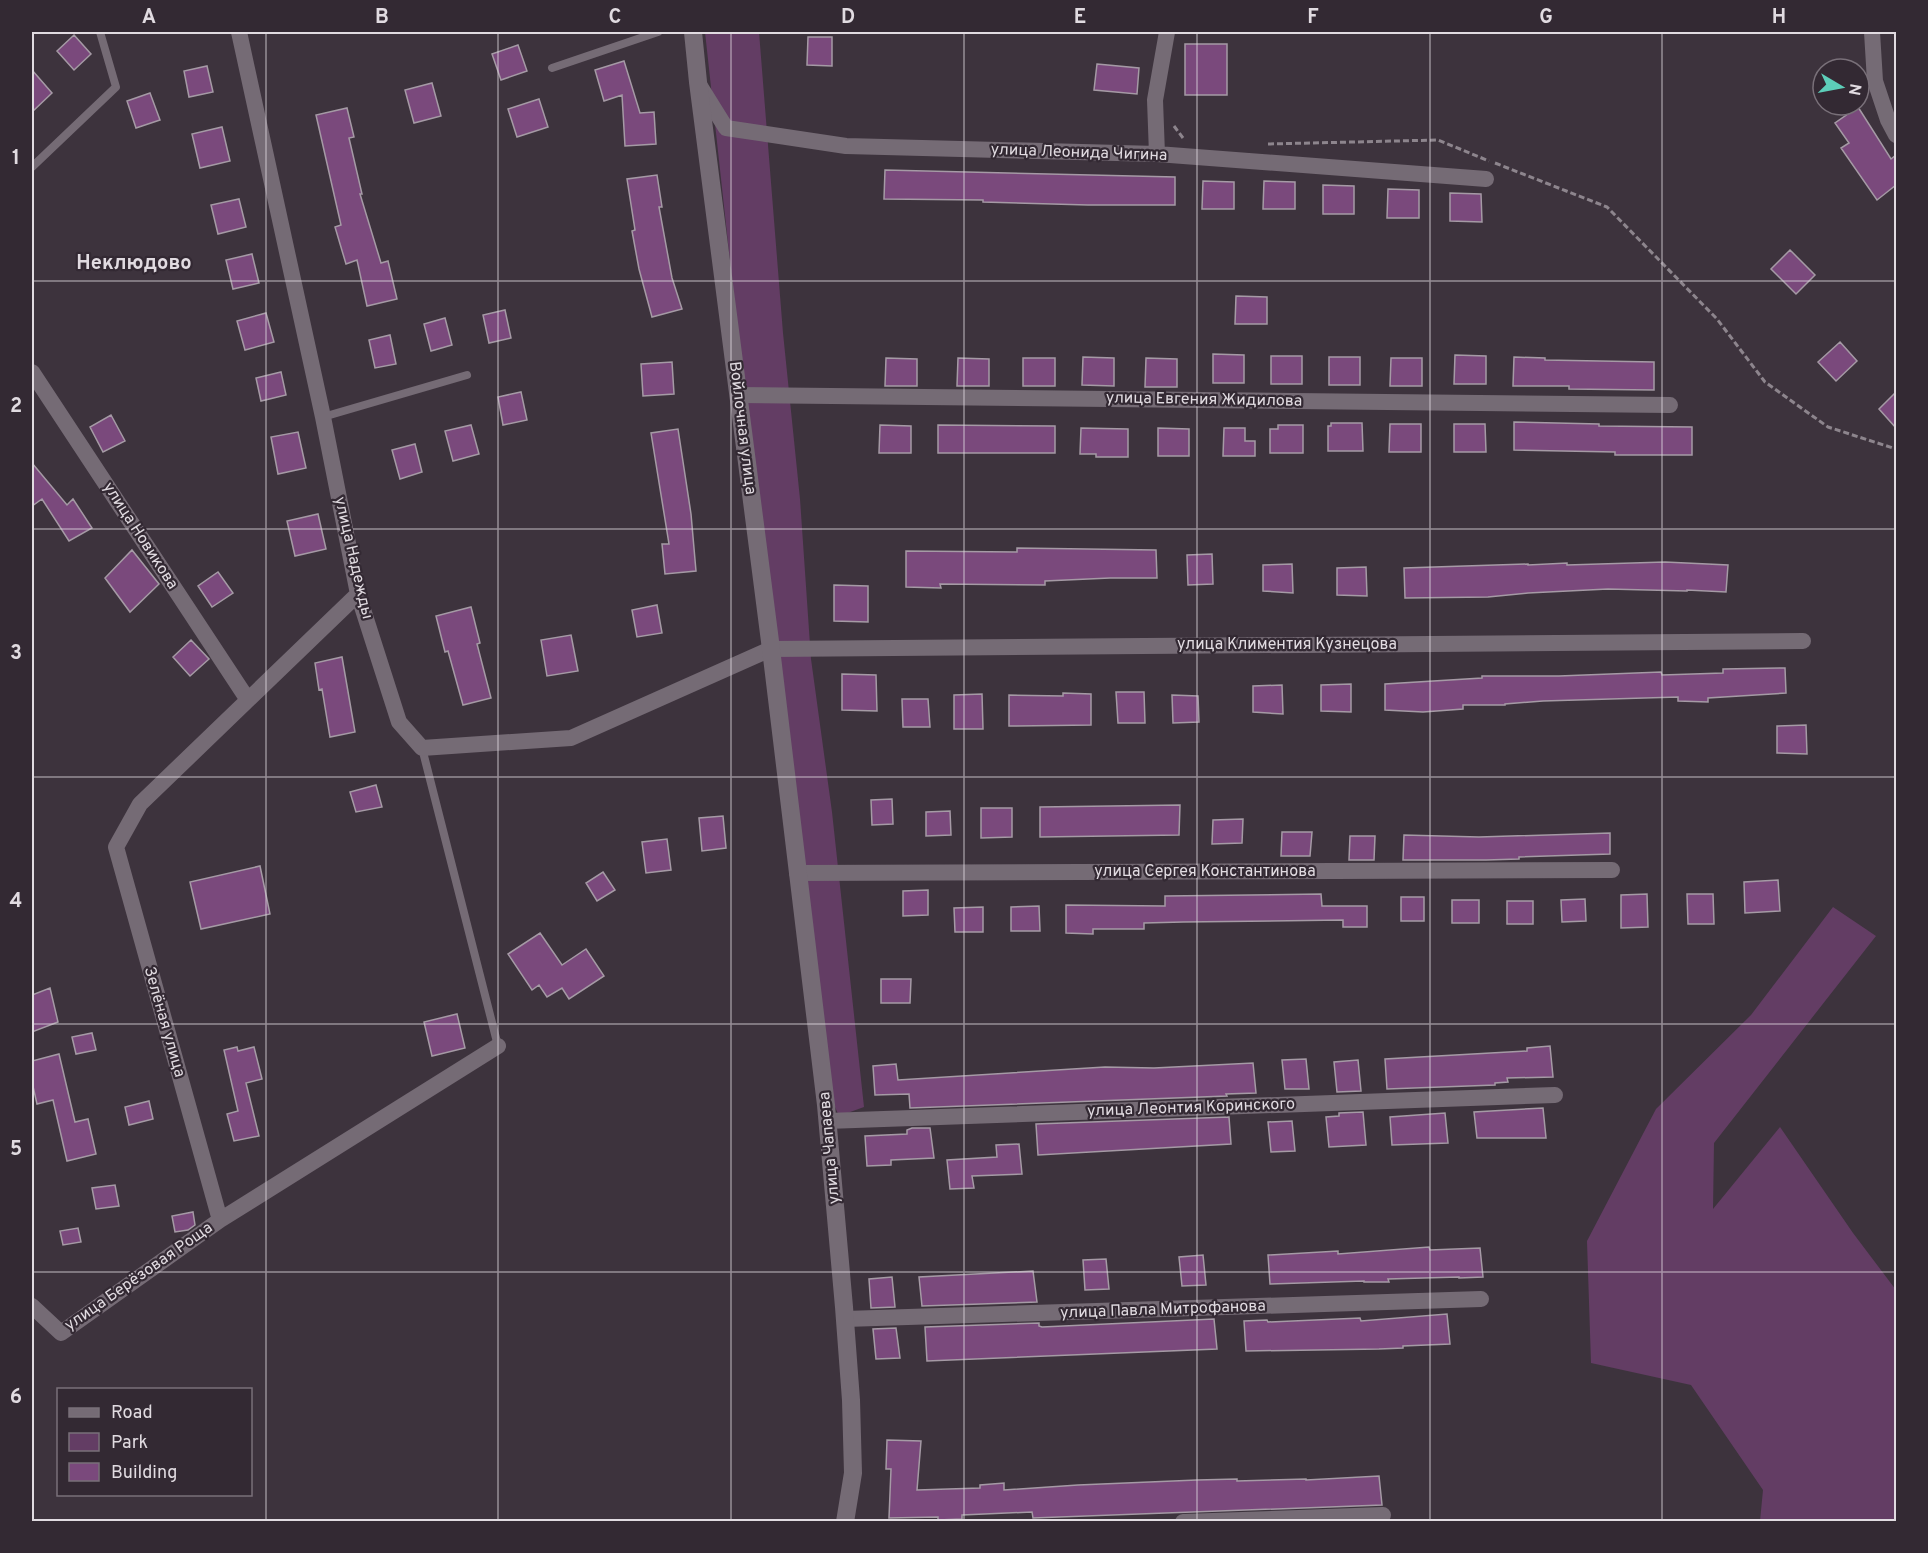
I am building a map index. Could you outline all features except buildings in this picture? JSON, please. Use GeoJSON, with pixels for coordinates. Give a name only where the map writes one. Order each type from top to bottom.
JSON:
{"type":"FeatureCollection","features":[{"type":"Feature","properties":{"kind":"street","name":"улица Надежды"},"geometry":{"type":"LineString","coordinates":[[238,32],[323,417],[357,594],[399,722],[422,748]]}},
{"type":"Feature","properties":{"kind":"street","name":"Войлочная улица"},"geometry":{"type":"LineString","coordinates":[[693,32],[786,775]]}},
{"type":"Feature","properties":{"kind":"street"},"geometry":{"type":"LineString","coordinates":[[1157,154],[1155,100],[1167,32]]}},
{"type":"Feature","properties":{"kind":"street"},"geometry":{"type":"LineString","coordinates":[[1872,32],[1875,81],[1885,112],[1896,135]]}},
{"type":"Feature","properties":{"kind":"street","name":"улица Леонида Чигина"},"geometry":{"type":"LineString","coordinates":[[698,82],[726,128],[846,146],[1157,154],[1486,178]]}},
{"type":"Feature","properties":{"kind":"street","name":"улица Новикова"},"geometry":{"type":"LineString","coordinates":[[32,372],[248,700]]}},
{"type":"Feature","properties":{"kind":"street","name":"улица Евгения Жидилова"},"geometry":{"type":"LineString","coordinates":[[738,395],[1670,405]]}},
{"type":"Feature","properties":{"kind":"street","name":"Зелёная улица"},"geometry":{"type":"LineString","coordinates":[[220,1220],[116,847],[140,804],[357,594]]}},
{"type":"Feature","properties":{"kind":"street","name":"улица Климентия Кузнецова"},"geometry":{"type":"LineString","coordinates":[[771,649],[1803,642]]}},
{"type":"Feature","properties":{"kind":"street"},"geometry":{"type":"LineString","coordinates":[[422,748],[571,738],[771,649]]}},
{"type":"Feature","properties":{"kind":"street","name":"улица Чапаева"},"geometry":{"type":"LineString","coordinates":[[786,775],[827,1121],[845,1319],[853,1473],[845,1521]]}},
{"type":"Feature","properties":{"kind":"street","name":"улица Сергея Константинова"},"geometry":{"type":"LineString","coordinates":[[797,873],[1612,870]]}},
{"type":"Feature","properties":{"kind":"street"},"geometry":{"type":"LineString","coordinates":[[220,1220],[498,1046]]}},
{"type":"Feature","properties":{"kind":"street","name":"улица Леонтия Коринского"},"geometry":{"type":"LineString","coordinates":[[827,1121],[1555,1095]]}},
{"type":"Feature","properties":{"kind":"street","name":"улица Берёзовая Роща"},"geometry":{"type":"LineString","coordinates":[[32,1306],[61,1333],[220,1220]]}},
{"type":"Feature","properties":{"kind":"street","name":"улица Павла Митрофанова"},"geometry":{"type":"LineString","coordinates":[[845,1319],[1481,1299]]}},
{"type":"Feature","properties":{"kind":"street"},"geometry":{"type":"LineString","coordinates":[[1183,1521],[1383,1515]]}},
{"type":"Feature","properties":{"kind":"lane"},"geometry":{"type":"LineString","coordinates":[[32,167],[116,87],[100,32]]}},
{"type":"Feature","properties":{"kind":"lane"},"geometry":{"type":"LineString","coordinates":[[552,68],[658,32]]}},
{"type":"Feature","properties":{"kind":"lane"},"geometry":{"type":"LineString","coordinates":[[323,417],[467,375]]}},
{"type":"Feature","properties":{"kind":"lane"},"geometry":{"type":"LineString","coordinates":[[422,748],[498,1046]]}},
{"type":"Feature","properties":{"kind":"path"},"geometry":{"type":"LineString","coordinates":[[1157,154],[1183,138]]}},
{"type":"Feature","properties":{"kind":"path"},"geometry":{"type":"LineString","coordinates":[[1264,144],[1438,140],[1607,207],[1717,319],[1765,382],[1828,427],[1896,449]]}},
{"type":"Feature","properties":{"kind":"green space"},"geometry":{"type":"Polygon","coordinates":[[[705,32],[759,32],[783,333],[800,499],[811,659],[832,812],[864,1107],[839,1116],[831,1098],[736,316],[705,32]]]}},
{"type":"Feature","properties":{"kind":"green space"},"geometry":{"type":"Polygon","coordinates":[[[1833,907],[1876,936],[1714,1143],[1713,1209],[1780,1127],[1853,1233],[1896,1290],[1896,1521],[1760,1521],[1763,1490],[1691,1385],[1591,1363],[1587,1241],[1656,1109],[1751,1015],[1833,907]]]}},
{"type":"Feature","properties":{"kind":"district","name":"Неклюдово"},"geometry":{"type":"Point","coordinates":[134,264]}}]}
